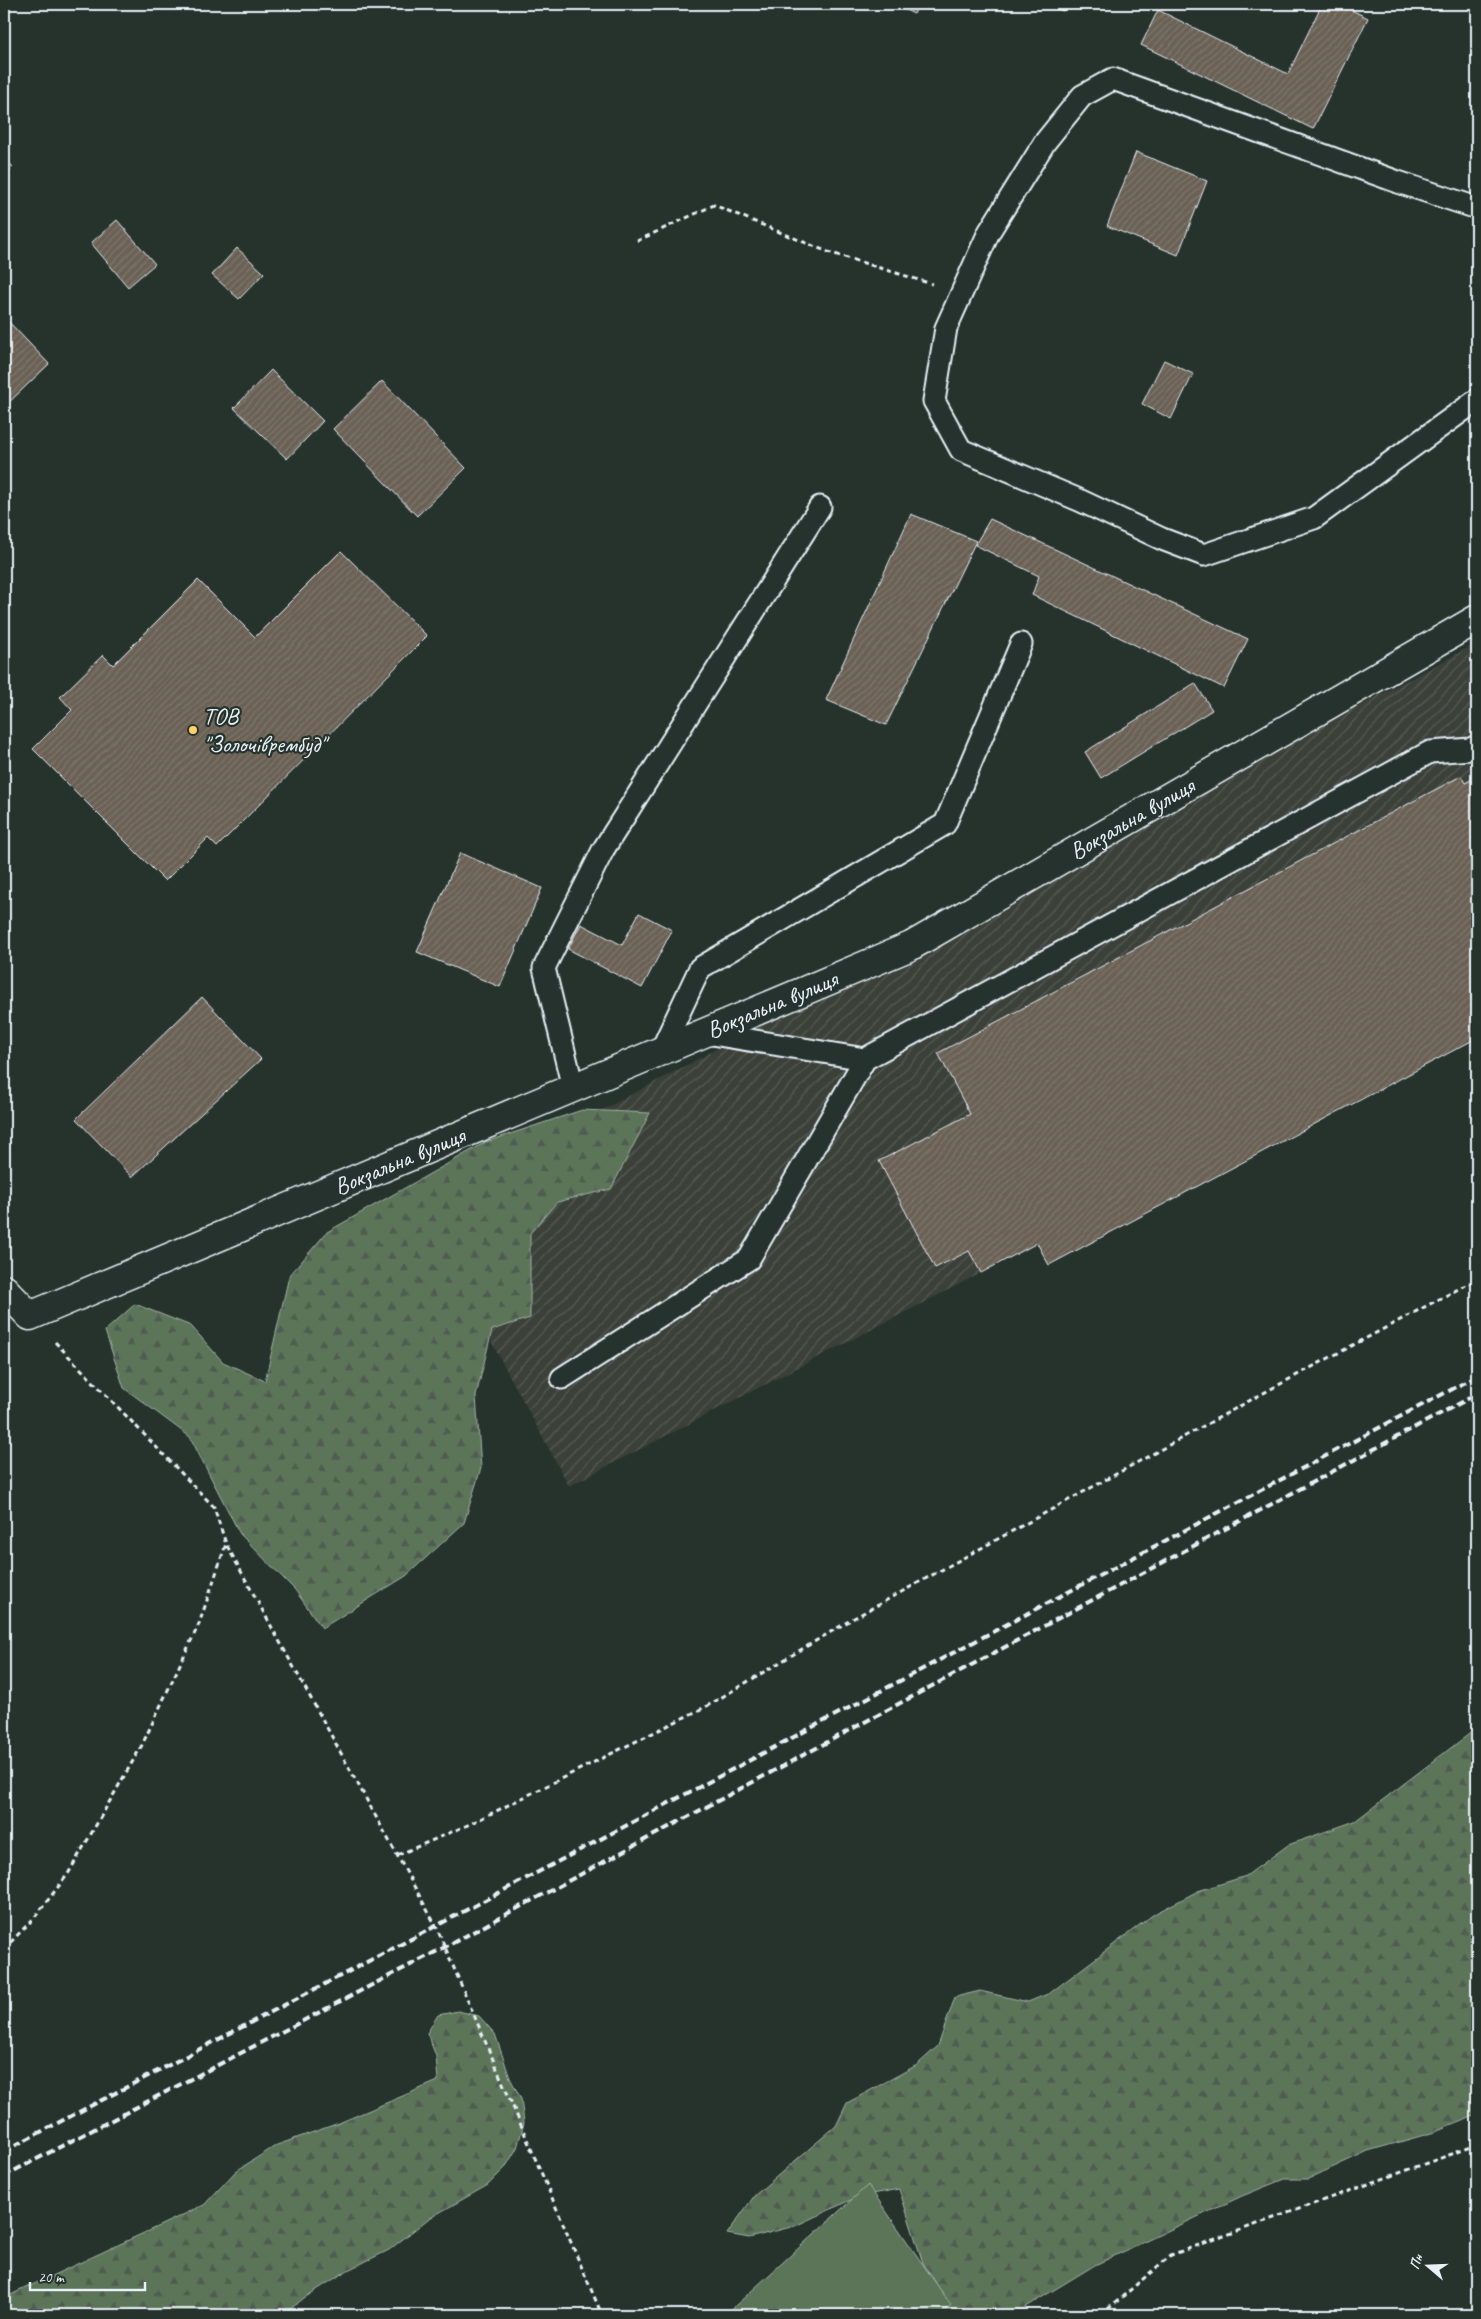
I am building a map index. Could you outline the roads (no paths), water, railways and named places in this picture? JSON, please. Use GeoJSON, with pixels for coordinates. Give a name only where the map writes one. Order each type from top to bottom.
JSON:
{"type":"FeatureCollection","features":[{"type":"Feature","properties":{"kind":"street","name":"Вокзальна вулиця"},"geometry":{"type":"LineString","coordinates":[[4,1289],[30,1316],[911,946],[1477,619]]}},
{"type":"Feature","properties":{"kind":"lane"},"geometry":{"type":"LineString","coordinates":[[1477,208],[1398,182],[1113,80],[1082,96],[1045,142],[989,232],[946,328],[934,400],[961,450],[1079,500],[1162,539],[1204,554],[1314,518],[1477,400]]}},
{"type":"Feature","properties":{"kind":"lane"},"geometry":{"type":"LineString","coordinates":[[573,1088],[544,968],[603,850],[820,507]]}},
{"type":"Feature","properties":{"kind":"lane"},"geometry":{"type":"LineString","coordinates":[[661,1051],[700,968],[945,824],[1021,644]]}},
{"type":"Feature","properties":{"kind":"lane"},"geometry":{"type":"LineString","coordinates":[[562,1378],[749,1259],[865,1059],[1430,752],[1471,749],[1477,746]]}},
{"type":"Feature","properties":{"kind":"lane"},"geometry":{"type":"LineString","coordinates":[[706,1033],[865,1059]]}},
{"type":"Feature","properties":{"kind":"railway"},"geometry":{"type":"LineString","coordinates":[[4,2151],[436,1926],[1477,1376]]}},
{"type":"Feature","properties":{"kind":"railway"},"geometry":{"type":"LineString","coordinates":[[4,2176],[445,1947],[1477,1394]]}},
{"type":"Feature","properties":{"kind":"place","name":"ТОВ \"Золочіврембуд\""},"geometry":{"type":"Point","coordinates":[193,730]}}]}
